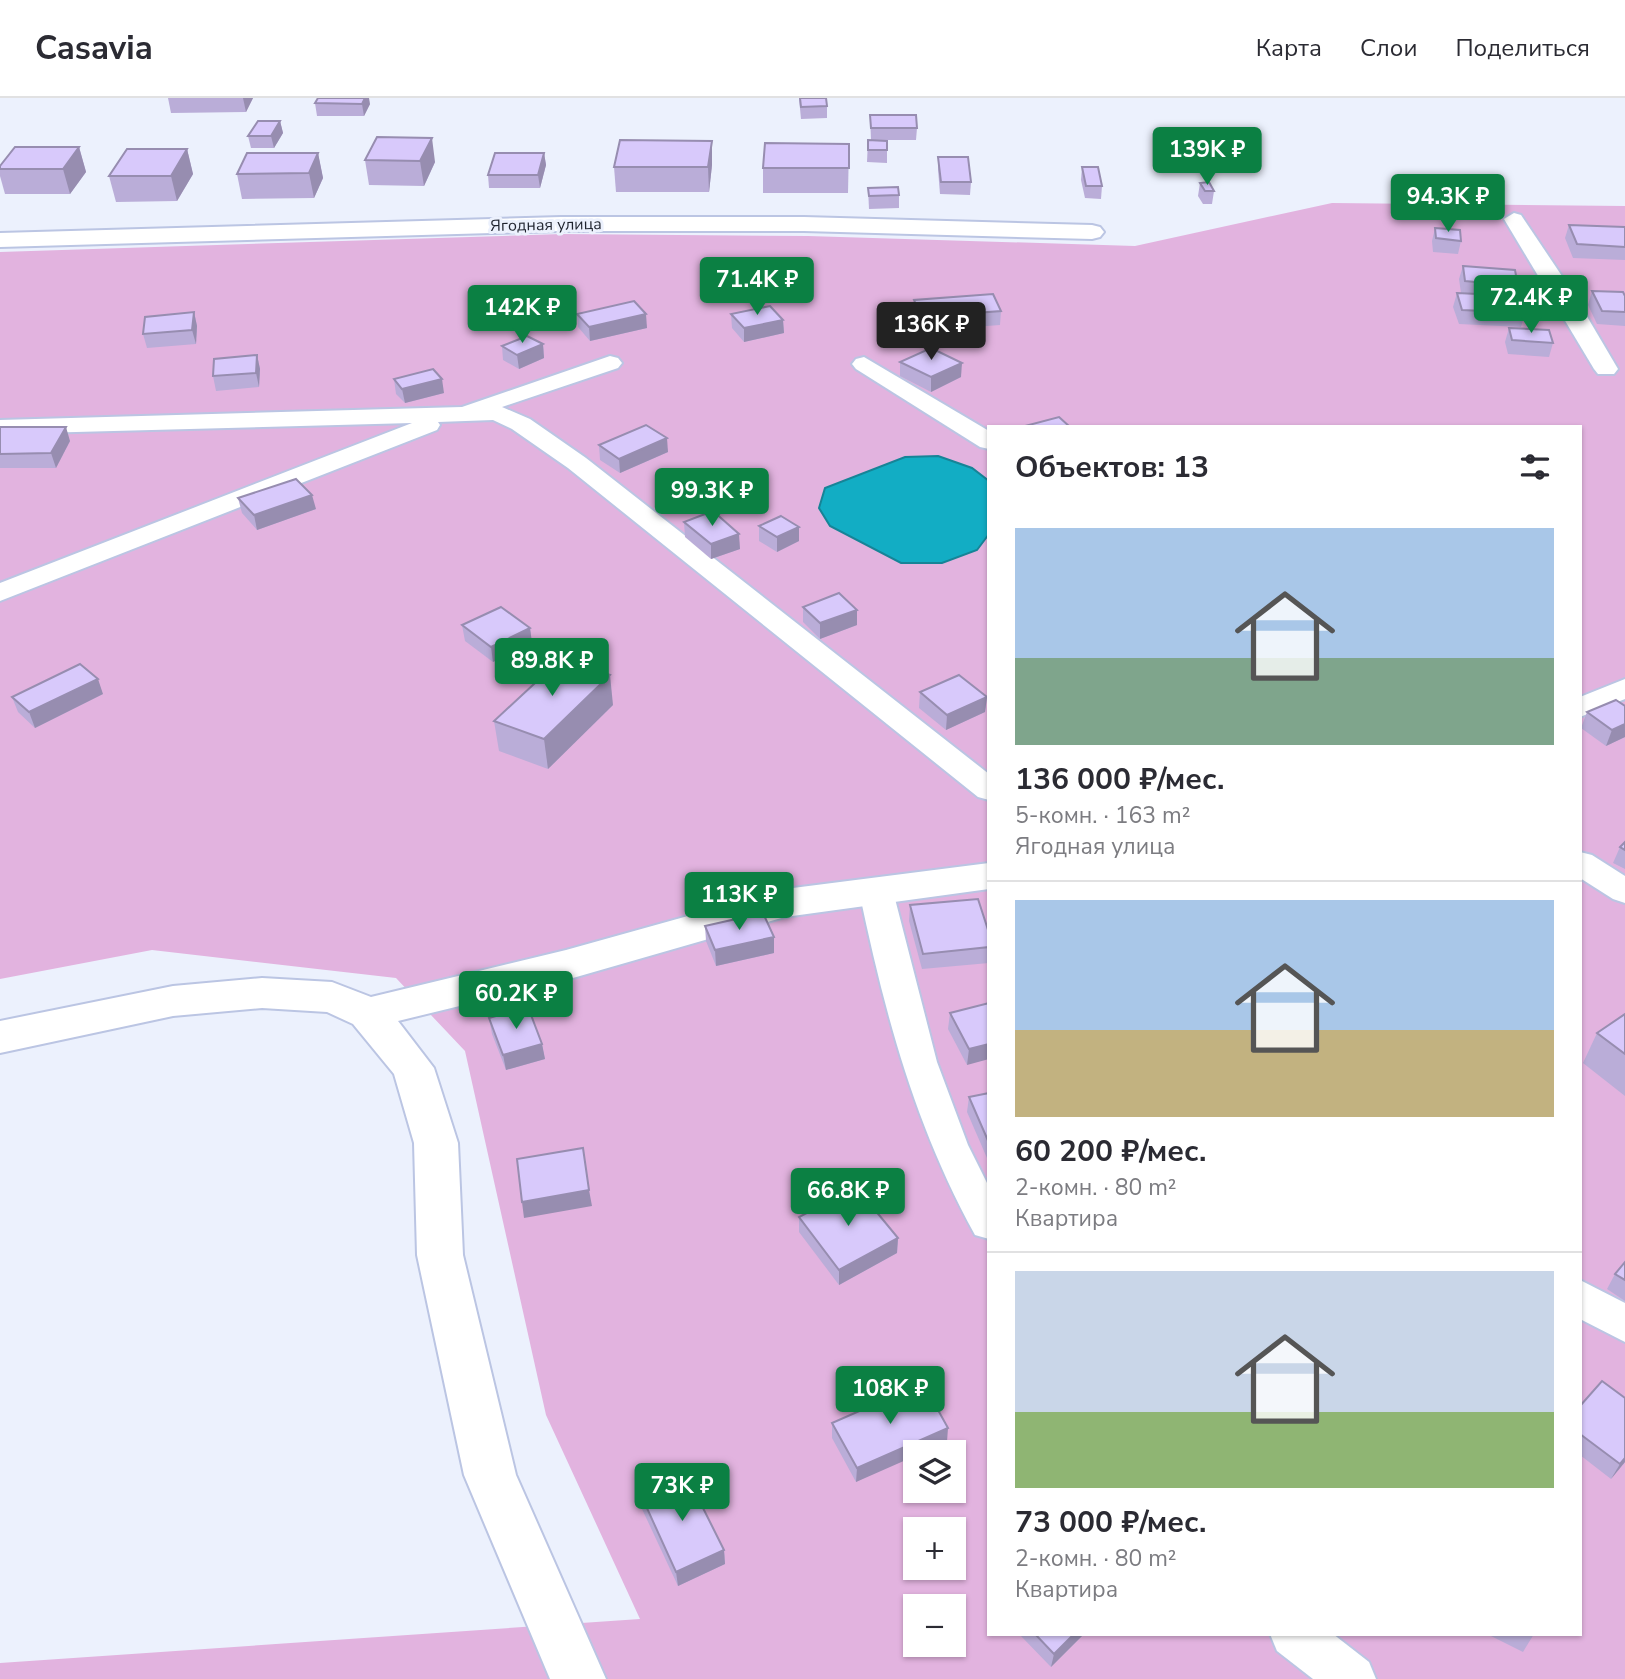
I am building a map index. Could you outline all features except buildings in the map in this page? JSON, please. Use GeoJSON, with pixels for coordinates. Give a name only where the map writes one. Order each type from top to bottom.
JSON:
{"type":"FeatureCollection","features":[{"type":"Feature","properties":{"kind":"street","name":"Ягодная улица"},"geometry":{"type":"LineString","coordinates":[[0,240],[561,223],[804,224],[1093,232]]}},
{"type":"Feature","properties":{"kind":"street"},"geometry":{"type":"LineString","coordinates":[[368,1013],[566,965],[785,903],[987,876]]}},
{"type":"Feature","properties":{"kind":"street"},"geometry":{"type":"LineString","coordinates":[[0,1037],[173,1001],[262,993],[331,997],[368,1013],[413,1068],[436,1143],[440,1255],[490,1475],[578,1679]]}},
{"type":"Feature","properties":{"kind":"lane"},"geometry":{"type":"LineString","coordinates":[[1514,219],[1561,291],[1606,369]]}},
{"type":"Feature","properties":{"kind":"lane"},"geometry":{"type":"LineString","coordinates":[[1561,291],[1587,293]]}},
{"type":"Feature","properties":{"kind":"lane"},"geometry":{"type":"LineString","coordinates":[[0,593],[456,414],[610,363]]}},
{"type":"Feature","properties":{"kind":"lane"},"geometry":{"type":"LineString","coordinates":[[864,364],[987,441]]}},
{"type":"Feature","properties":{"kind":"lane"},"geometry":{"type":"LineString","coordinates":[[0,427],[228,418],[397,418],[497,414],[532,432],[598,480],[987,788]]}},
{"type":"Feature","properties":{"kind":"lane"},"geometry":{"type":"LineString","coordinates":[[1582,707],[1625,688]]}},
{"type":"Feature","properties":{"kind":"lane"},"geometry":{"type":"LineString","coordinates":[[1582,864],[1625,891]]}},
{"type":"Feature","properties":{"kind":"lane"},"geometry":{"type":"LineString","coordinates":[[876,891],[908,1032],[963,1181],[987,1220]]}},
{"type":"Feature","properties":{"kind":"lane"},"geometry":{"type":"LineString","coordinates":[[1582,1299],[1625,1324]]}},
{"type":"Feature","properties":{"kind":"lane"},"geometry":{"type":"LineString","coordinates":[[1297,1636],[1352,1679]]}},
{"type":"Feature","properties":{"kind":"shaded area"},"geometry":{"type":"Polygon","coordinates":[[[1332,203],[1625,206],[1625,1679],[0,1679],[0,1663],[640,1619],[546,1415],[465,1051],[396,978],[152,950],[0,979],[0,252],[562,234],[808,236],[1135,246],[1332,203]]]}},
{"type":"Feature","properties":{"kind":"water"},"geometry":{"type":"Polygon","coordinates":[[[938,456],[972,468],[987,479],[987,537],[977,550],[942,563],[901,563],[830,526],[819,508],[825,488],[905,457],[938,456]]]}}]}
